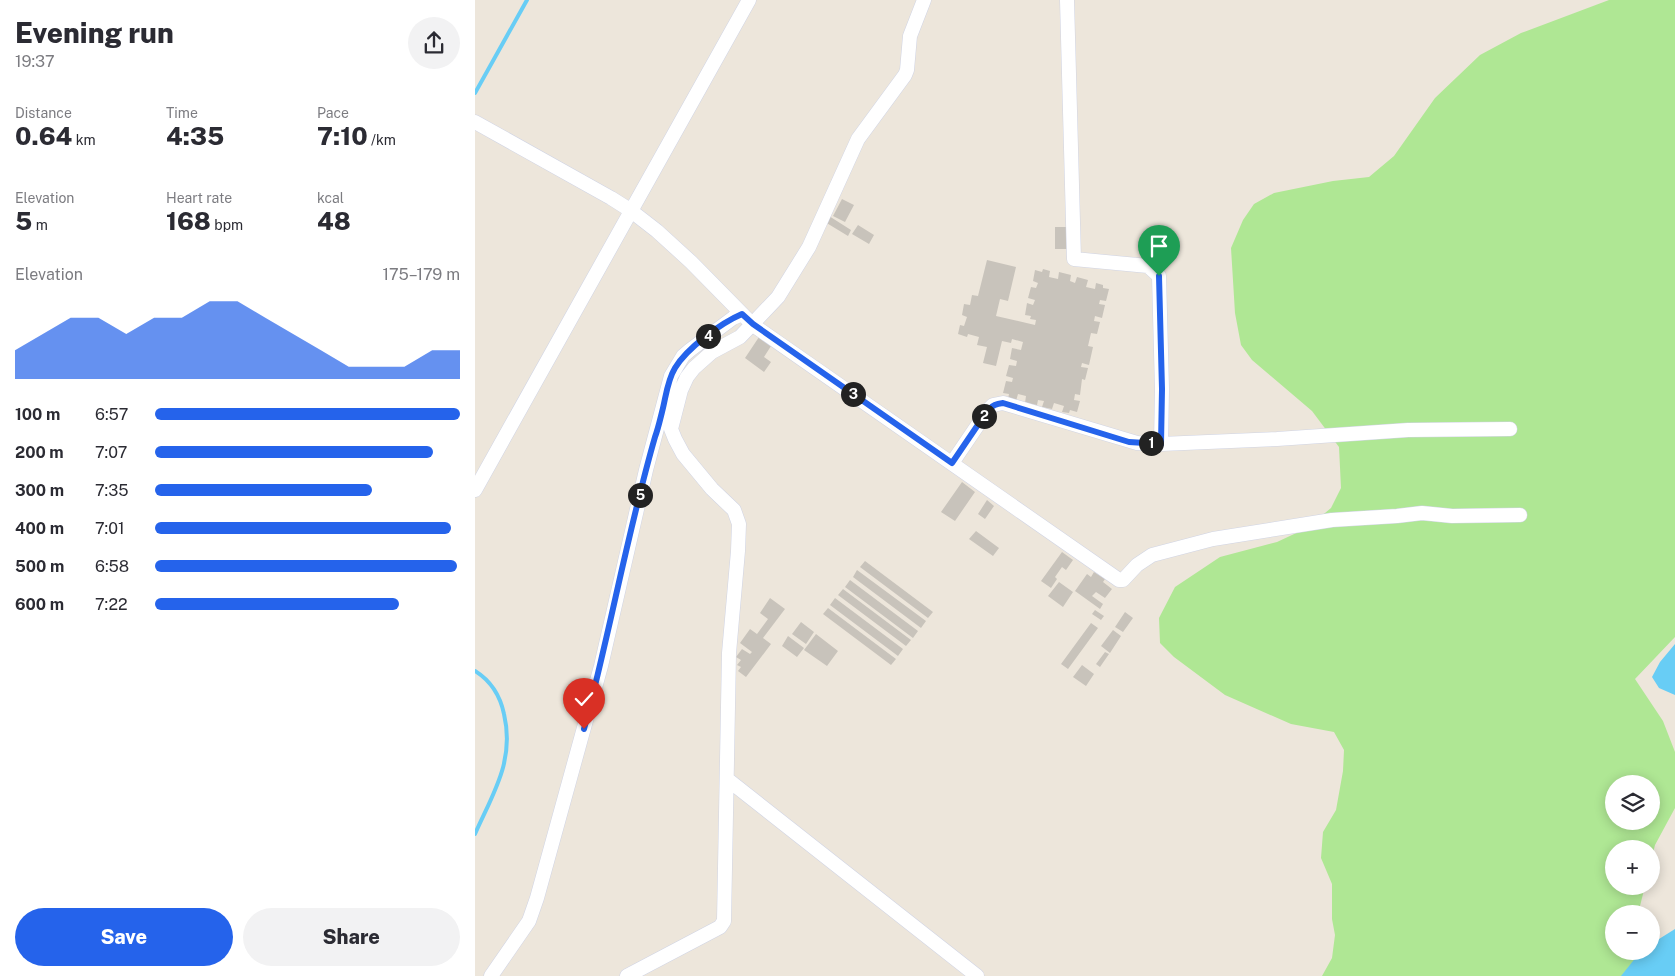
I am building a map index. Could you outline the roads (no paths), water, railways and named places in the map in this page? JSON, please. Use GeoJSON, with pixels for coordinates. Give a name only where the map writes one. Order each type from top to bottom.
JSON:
{"type":"FeatureCollection","features":[{"type":"Feature","properties":{"kind":"street"},"geometry":{"type":"LineString","coordinates":[[475,490],[749,0]]}},
{"type":"Feature","properties":{"kind":"street"},"geometry":{"type":"LineString","coordinates":[[627,976],[720,927],[724,921],[729,653],[739,524],[734,510],[712,489],[683,454],[671,429],[681,390],[694,368],[712,352],[740,337],[753,324],[778,297],[799,264],[809,247],[859,139],[905,75],[910,36],[924,0]]}},
{"type":"Feature","properties":{"kind":"street"},"geometry":{"type":"LineString","coordinates":[[1067,0],[1074,259],[1148,266],[1159,276],[1162,389],[1161,444]]}},
{"type":"Feature","properties":{"kind":"street"},"geometry":{"type":"LineString","coordinates":[[475,122],[631,210],[691,262],[753,324],[1121,581],[1137,565],[1152,555],[1213,538],[1332,520],[1422,513],[1452,516],[1519,515]]}},
{"type":"Feature","properties":{"kind":"street"},"geometry":{"type":"LineString","coordinates":[[491,976],[529,921],[537,898],[601,666],[646,470],[671,376],[683,356],[733,318],[742,314]]}},
{"type":"Feature","properties":{"kind":"street"},"geometry":{"type":"LineString","coordinates":[[952,463],[988,410],[993,405],[1003,403],[1129,442],[1161,444],[1277,439],[1409,430],[1510,429]]}},
{"type":"Feature","properties":{"kind":"street"},"geometry":{"type":"LineString","coordinates":[[727,779],[977,976]]}},
{"type":"Feature","properties":{"kind":"water"},"geometry":{"type":"Polygon","coordinates":[[[1675,644],[1675,695],[1659,688],[1652,677],[1660,662],[1675,644]]]}},
{"type":"Feature","properties":{"kind":"water"},"geometry":{"type":"Polygon","coordinates":[[[1675,929],[1675,976],[1621,976],[1634,960],[1660,960],[1660,938],[1675,929]]]}},
{"type":"Feature","properties":{"kind":"waterway"},"geometry":{"type":"LineString","coordinates":[[475,93],[527,0]]}},
{"type":"Feature","properties":{"kind":"waterway"},"geometry":{"type":"LineString","coordinates":[[475,671],[486,679],[497,695],[504,714],[507,731],[507,747],[500,776],[475,834]]}}]}
